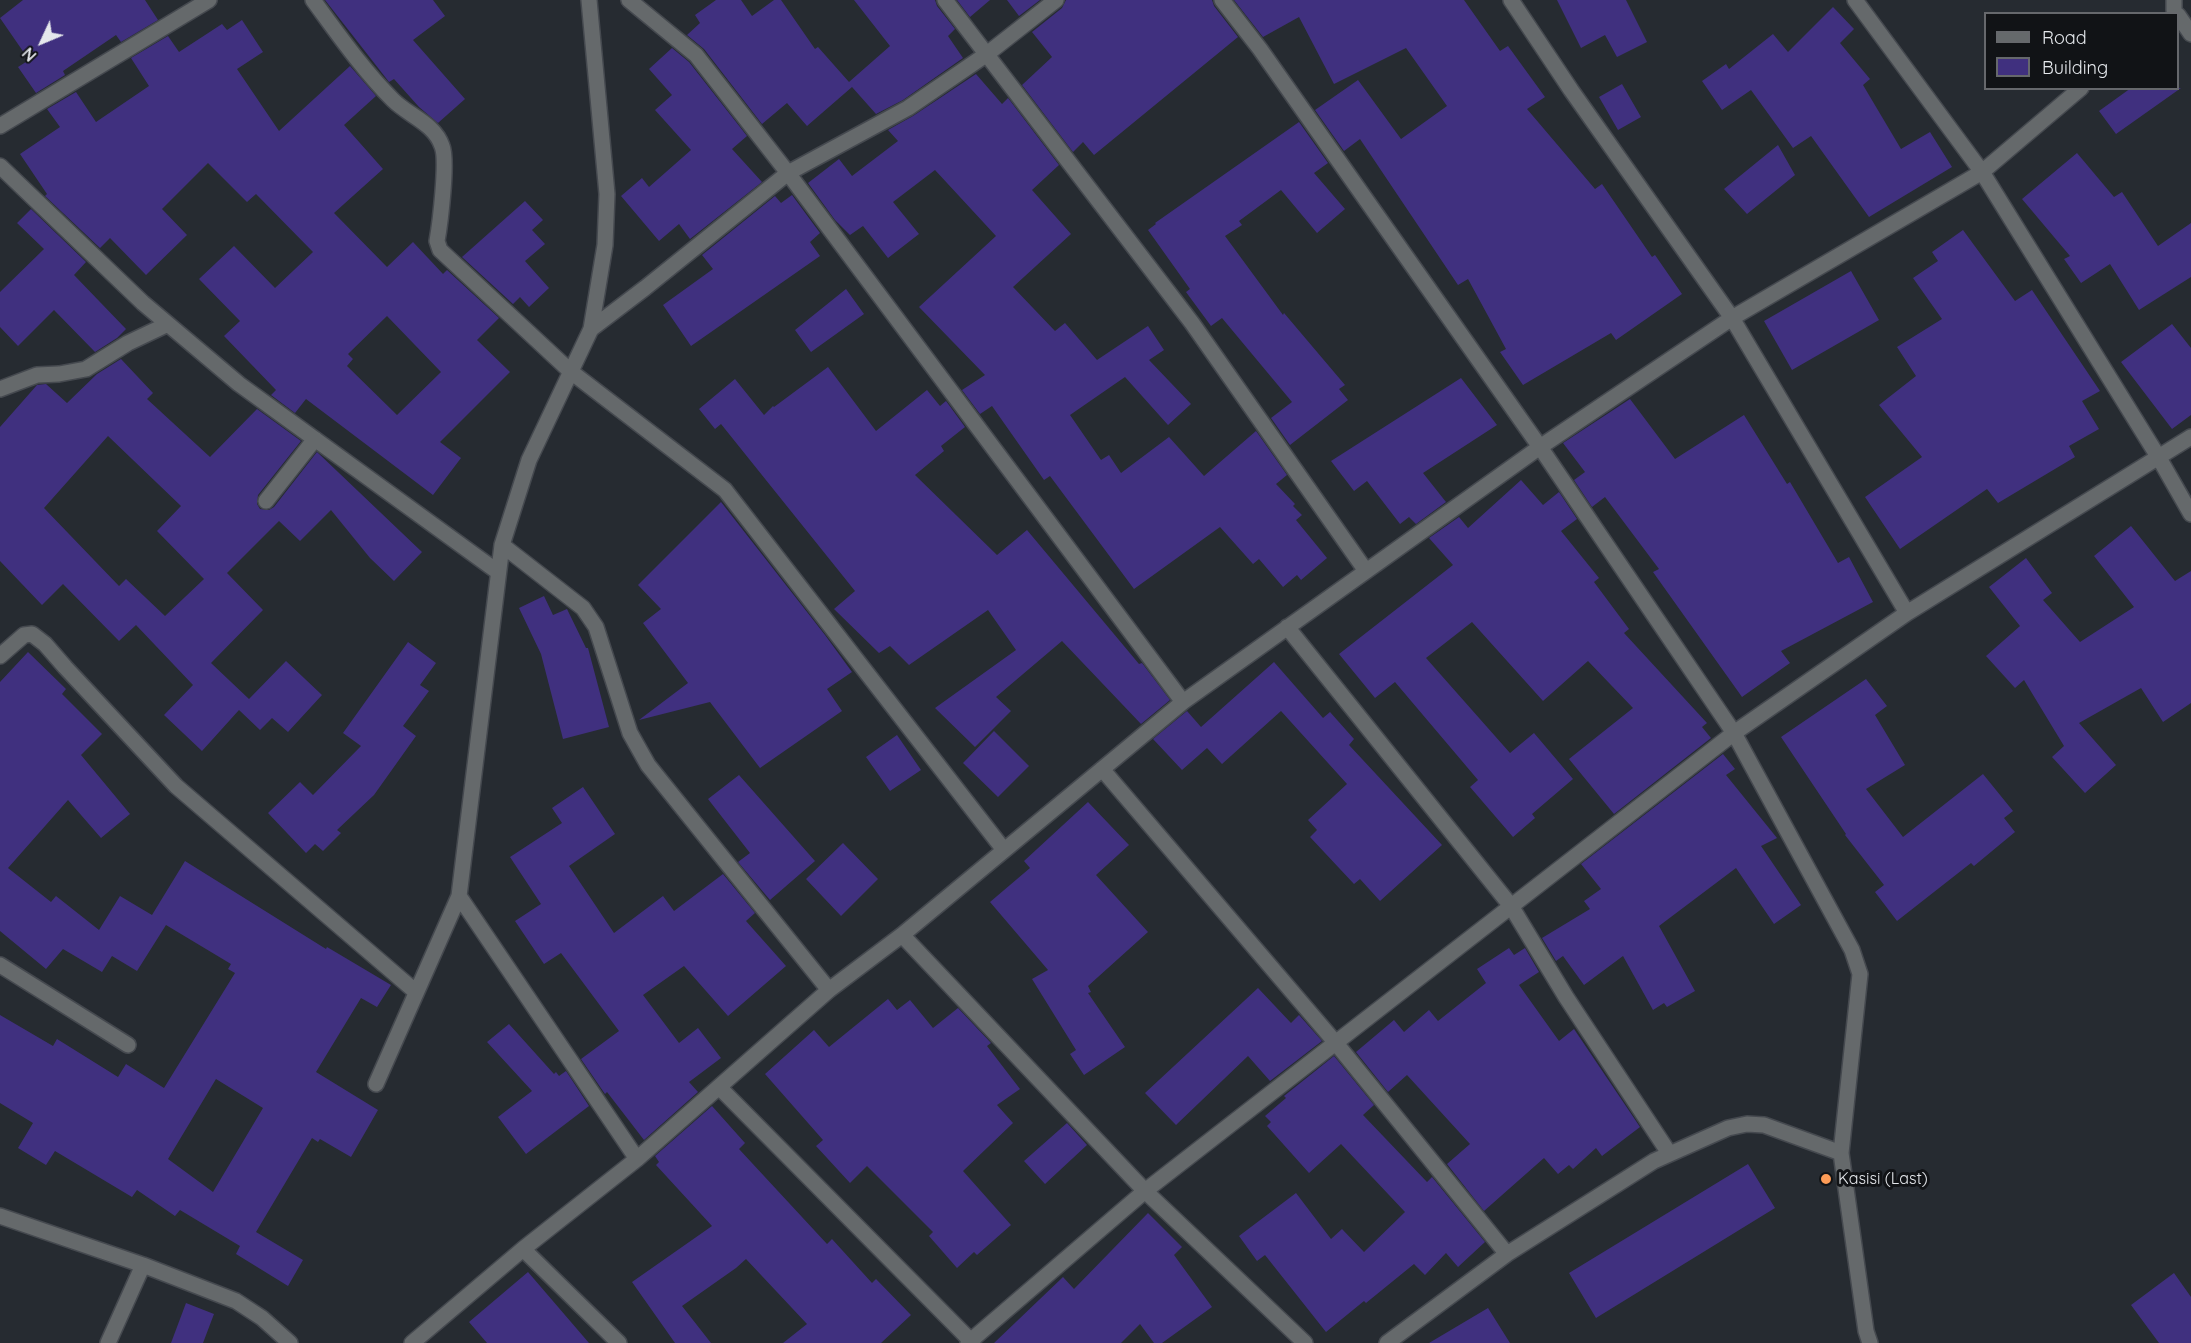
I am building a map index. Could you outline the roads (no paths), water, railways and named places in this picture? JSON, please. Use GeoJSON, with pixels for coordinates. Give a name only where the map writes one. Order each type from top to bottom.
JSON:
{"type":"FeatureCollection","features":[{"type":"Feature","properties":{"kind":"street"},"geometry":{"type":"LineString","coordinates":[[0,126],[209,0]]}},
{"type":"Feature","properties":{"kind":"street"},"geometry":{"type":"LineString","coordinates":[[313,0],[345,45],[394,101],[433,130],[442,143],[444,158],[437,241],[440,250],[570,371],[725,490],[1004,850]]}},
{"type":"Feature","properties":{"kind":"street"},"geometry":{"type":"LineString","coordinates":[[376,1084],[459,896],[502,545],[529,460],[591,329],[605,245],[607,194],[589,0]]}},
{"type":"Feature","properties":{"kind":"street"},"geometry":{"type":"LineString","coordinates":[[629,0],[696,55],[788,173],[1183,702]]}},
{"type":"Feature","properties":{"kind":"street"},"geometry":{"type":"LineString","coordinates":[[945,0],[1192,323],[1366,571]]}},
{"type":"Feature","properties":{"kind":"street"},"geometry":{"type":"LineString","coordinates":[[591,329],[788,173],[908,108],[987,54],[1056,0]]}},
{"type":"Feature","properties":{"kind":"street"},"geometry":{"type":"LineString","coordinates":[[1222,0],[1260,49],[1540,447],[1734,733],[1852,950],[1858,966],[1859,981],[1841,1153],[1866,1331],[1870,1343]]}},
{"type":"Feature","properties":{"kind":"street"},"geometry":{"type":"LineString","coordinates":[[1511,0],[1571,90],[1732,318],[1907,613]]}},
{"type":"Feature","properties":{"kind":"street"},"geometry":{"type":"LineString","coordinates":[[1856,0],[1982,172],[2159,458],[2191,514]]}},
{"type":"Feature","properties":{"kind":"street"},"geometry":{"type":"LineString","coordinates":[[2179,18],[2191,34]]}},
{"type":"Feature","properties":{"kind":"street"},"geometry":{"type":"LineString","coordinates":[[412,1343],[523,1249],[637,1159],[829,990],[902,934],[1183,702],[1540,447],[1732,318],[1982,172],[2079,90]]}},
{"type":"Feature","properties":{"kind":"street"},"geometry":{"type":"LineString","coordinates":[[0,166],[143,303],[239,384],[498,572]]}},
{"type":"Feature","properties":{"kind":"street"},"geometry":{"type":"LineString","coordinates":[[0,389],[36,375],[86,369],[128,343],[168,324]]}},
{"type":"Feature","properties":{"kind":"street"},"geometry":{"type":"LineString","coordinates":[[719,1087],[970,1342],[1145,1191],[1734,733],[1907,613],[2191,437]]}},
{"type":"Feature","properties":{"kind":"street"},"geometry":{"type":"LineString","coordinates":[[266,501],[315,439]]}},
{"type":"Feature","properties":{"kind":"street"},"geometry":{"type":"LineString","coordinates":[[502,545],[589,615],[596,627],[630,733],[638,750],[829,990]]}},
{"type":"Feature","properties":{"kind":"street"},"geometry":{"type":"LineString","coordinates":[[1287,627],[1511,906],[1566,997],[1669,1153]]}},
{"type":"Feature","properties":{"kind":"street"},"geometry":{"type":"LineString","coordinates":[[0,656],[24,635],[32,634],[45,644],[139,748],[191,800],[416,992]]}},
{"type":"Feature","properties":{"kind":"street"},"geometry":{"type":"LineString","coordinates":[[1102,769],[1335,1042],[1508,1254]]}},
{"type":"Feature","properties":{"kind":"street"},"geometry":{"type":"LineString","coordinates":[[459,896],[637,1159]]}},
{"type":"Feature","properties":{"kind":"street"},"geometry":{"type":"LineString","coordinates":[[902,934],[1145,1191],[1305,1343]]}},
{"type":"Feature","properties":{"kind":"street"},"geometry":{"type":"LineString","coordinates":[[0,965],[128,1045]]}},
{"type":"Feature","properties":{"kind":"street"},"geometry":{"type":"LineString","coordinates":[[1387,1343],[1508,1254],[1669,1153],[1728,1128],[1747,1124],[1764,1125],[1841,1153]]}},
{"type":"Feature","properties":{"kind":"street"},"geometry":{"type":"LineString","coordinates":[[0,1216],[143,1264],[236,1301],[262,1318],[290,1343]]}},
{"type":"Feature","properties":{"kind":"street"},"geometry":{"type":"LineString","coordinates":[[523,1249],[619,1343]]}},
{"type":"Feature","properties":{"kind":"street"},"geometry":{"type":"LineString","coordinates":[[108,1343],[143,1264]]}},
{"type":"Feature","properties":{"kind":"place","name":"Kasisi (Last)"},"geometry":{"type":"Point","coordinates":[1826,1179]}}]}
